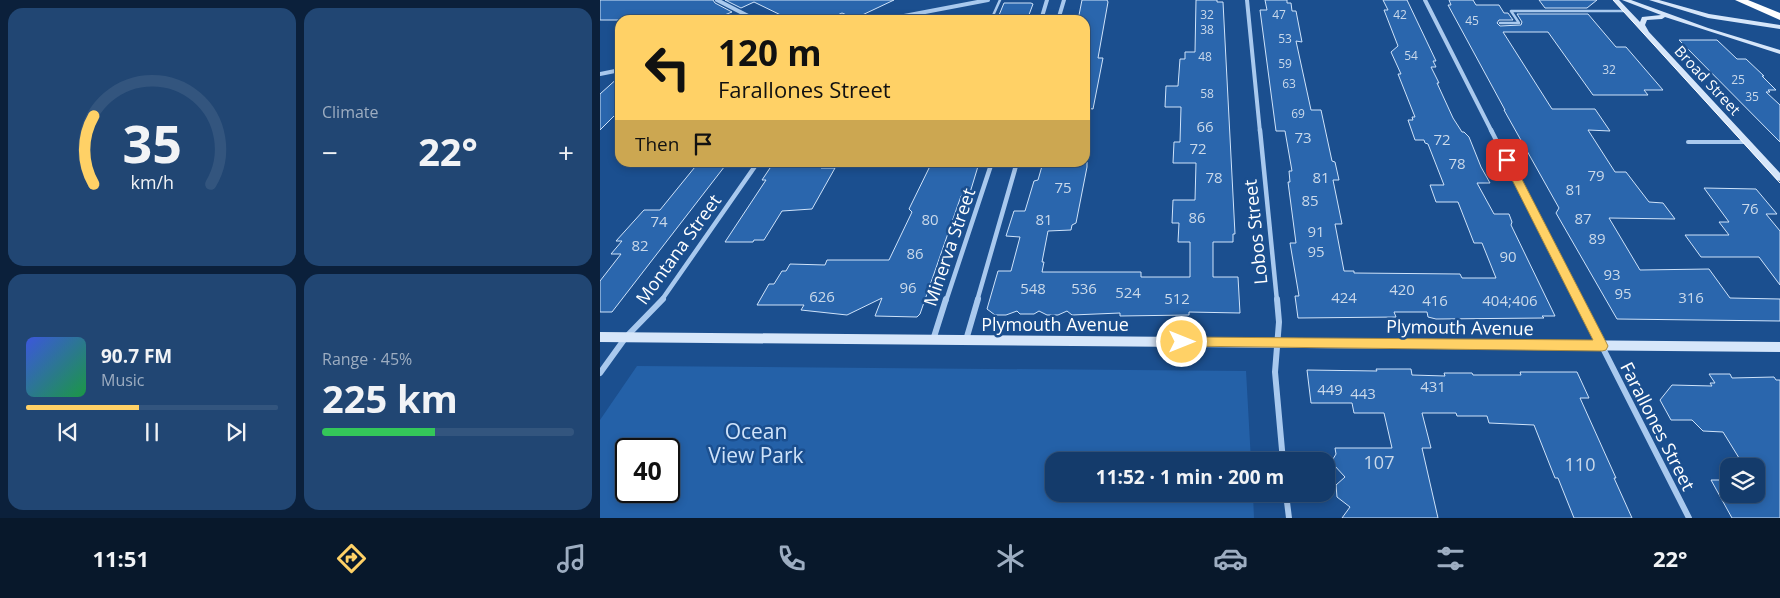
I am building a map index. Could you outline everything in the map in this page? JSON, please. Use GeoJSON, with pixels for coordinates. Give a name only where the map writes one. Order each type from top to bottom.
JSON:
{"type":"FeatureCollection","features":[{"type":"Feature","properties":{"kind":"highway"},"geometry":{"type":"LineString","coordinates":[[1740,0],[1780,17]]}},
{"type":"Feature","properties":{"kind":"street"},"geometry":{"type":"LineString","coordinates":[[717,0],[746,15]]}},
{"type":"Feature","properties":{"kind":"street"},"geometry":{"type":"LineString","coordinates":[[909,15],[988,0]]}},
{"type":"Feature","properties":{"kind":"street"},"geometry":{"type":"LineString","coordinates":[[1042,15],[1047,0]]}},
{"type":"Feature","properties":{"kind":"street"},"geometry":{"type":"LineString","coordinates":[[1060,15],[1064,0]]}},
{"type":"Feature","properties":{"kind":"street","name":"Lobos Street"},"geometry":{"type":"LineString","coordinates":[[1247,0],[1279,322],[1275,372],[1282,452]]}},
{"type":"Feature","properties":{"kind":"street","name":"Farallones Street"},"geometry":{"type":"LineString","coordinates":[[1425,0],[1689,518]]}},
{"type":"Feature","properties":{"kind":"street","name":"Broad Street"},"geometry":{"type":"LineString","coordinates":[[1616,0],[1780,178]]}},
{"type":"Feature","properties":{"kind":"street"},"geometry":{"type":"LineString","coordinates":[[1625,0],[1780,52]]}},
{"type":"Feature","properties":{"kind":"street"},"geometry":{"type":"LineString","coordinates":[[1646,0],[1727,20],[1780,27]]}},
{"type":"Feature","properties":{"kind":"street"},"geometry":{"type":"LineString","coordinates":[[1652,0],[1672,7]]}},
{"type":"Feature","properties":{"kind":"street"},"geometry":{"type":"LineString","coordinates":[[1649,37],[1642,25],[1644,18],[1663,17],[1684,21]]}},
{"type":"Feature","properties":{"kind":"street"},"geometry":{"type":"LineString","coordinates":[[600,74],[615,71]]}},
{"type":"Feature","properties":{"kind":"street","name":"Montana Street"},"geometry":{"type":"LineString","coordinates":[[600,373],[626,337],[663,299],[755,167]]}},
{"type":"Feature","properties":{"kind":"street","name":"Minerva Street"},"geometry":{"type":"LineString","coordinates":[[933,340],[990,167]]}},
{"type":"Feature","properties":{"kind":"street"},"geometry":{"type":"LineString","coordinates":[[965,340],[1016,167]]}},
{"type":"Feature","properties":{"kind":"street","name":"Plymouth Avenue"},"geometry":{"type":"LineString","coordinates":[[600,337],[1780,347]]}},
{"type":"Feature","properties":{"kind":"street"},"geometry":{"type":"LineString","coordinates":[[1287,502],[1289,518]]}},
{"type":"Feature","properties":{"kind":"lane"},"geometry":{"type":"LineString","coordinates":[[993,15],[1000,0]]}},
{"type":"Feature","properties":{"kind":"lane"},"geometry":{"type":"LineString","coordinates":[[1500,23],[1519,23],[1511,11],[1626,11]]}},
{"type":"Feature","properties":{"kind":"lane"},"geometry":{"type":"LineString","coordinates":[[1688,142],[1748,142]]}},
{"type":"Feature","properties":{"kind":"green space","name":"Ocean View Park"},"geometry":{"type":"Polygon","coordinates":[[[637,366],[1246,371],[1250,452],[1045,452],[1045,502],[1253,502],[1254,518],[600,518],[600,420],[637,366]]]}},
{"type":"Feature","properties":{"kind":"building"},"geometry":{"type":"Polygon","coordinates":[[[600,0],[713,0],[732,12],[724,15],[615,15],[615,20],[600,20],[600,0]]]}},
{"type":"Feature","properties":{"kind":"building"},"geometry":{"type":"Polygon","coordinates":[[[725,0],[894,0],[862,15],[847,15],[842,13],[837,15],[781,15],[754,2],[741,8],[725,0]]]}},
{"type":"Feature","properties":{"kind":"building"},"geometry":{"type":"Polygon","coordinates":[[[1082,0],[1107,0],[1108,2],[1098,58],[1103,58],[1093,109],[1090,109],[1090,15],[1079,15],[1082,0]]]}},
{"type":"Feature","properties":{"kind":"building"},"geometry":{"type":"Polygon","coordinates":[[[1196,0],[1217,0],[1217,2],[1223,2],[1235,234],[1233,234],[1233,242],[1213,242],[1213,277],[1238,277],[1240,313],[1189,312],[1189,315],[1120,316],[1120,313],[1072,315],[1067,311],[1058,315],[1047,315],[1039,311],[1034,314],[1020,314],[1017,311],[1006,315],[995,315],[987,309],[998,271],[1011,271],[1020,237],[1006,236],[1014,211],[1025,211],[1034,181],[1038,180],[1042,167],[1087,167],[1076,223],[1072,225],[1071,230],[1048,231],[1042,272],[1141,272],[1141,277],[1190,277],[1190,242],[1178,242],[1179,223],[1172,223],[1173,200],[1195,200],[1196,163],[1173,163],[1174,142],[1180,142],[1181,107],[1165,107],[1166,86],[1178,86],[1180,59],[1185,59],[1185,52],[1195,52],[1196,0]]]}},
{"type":"Feature","properties":{"kind":"building"},"geometry":{"type":"Polygon","coordinates":[[[1265,0],[1287,0],[1287,3],[1291,3],[1292,11],[1296,11],[1302,42],[1296,41],[1311,110],[1321,110],[1332,161],[1335,162],[1339,180],[1333,180],[1342,224],[1335,224],[1344,271],[1354,271],[1354,273],[1460,274],[1462,278],[1496,278],[1482,243],[1474,243],[1458,202],[1436,202],[1430,185],[1444,185],[1428,144],[1424,140],[1415,140],[1408,120],[1413,120],[1412,117],[1415,117],[1398,74],[1401,74],[1391,52],[1398,46],[1384,10],[1388,10],[1383,0],[1407,0],[1436,61],[1433,61],[1436,67],[1431,67],[1439,83],[1437,83],[1453,118],[1462,132],[1469,137],[1481,167],[1490,183],[1477,183],[1494,214],[1509,214],[1512,222],[1511,225],[1555,316],[1542,316],[1544,318],[1436,319],[1428,317],[1427,312],[1394,312],[1396,317],[1298,318],[1295,296],[1299,296],[1290,243],[1296,243],[1288,182],[1290,182],[1289,171],[1292,171],[1285,131],[1276,131],[1260,10],[1267,10],[1265,0]]]}},
{"type":"Feature","properties":{"kind":"building"},"geometry":{"type":"Polygon","coordinates":[[[1449,0],[1473,0],[1476,5],[1499,5],[1504,13],[1508,13],[1513,20],[1499,20],[1497,23],[1500,26],[1521,25],[1522,22],[1517,14],[1588,14],[1616,47],[1626,47],[1663,90],[1644,90],[1648,95],[1593,95],[1548,32],[1503,32],[1552,109],[1595,109],[1610,131],[1588,130],[1615,172],[1626,172],[1649,202],[1663,203],[1675,219],[1609,218],[1640,270],[1709,269],[1730,298],[1780,299],[1780,321],[1617,319],[1556,213],[1559,208],[1448,5],[1451,5],[1449,0]]]}},
{"type":"Feature","properties":{"kind":"building"},"geometry":{"type":"Polygon","coordinates":[[[1539,0],[1597,0],[1587,8],[1545,8],[1539,0]]]}},
{"type":"Feature","properties":{"kind":"building"},"geometry":{"type":"Polygon","coordinates":[[[1004,3],[1033,4],[1029,15],[999,15],[1004,3]]]}},
{"type":"Feature","properties":{"kind":"building"},"geometry":{"type":"Polygon","coordinates":[[[1679,40],[1717,40],[1737,59],[1746,59],[1764,76],[1762,76],[1776,90],[1768,90],[1770,92],[1766,92],[1780,105],[1780,142],[1679,40]]]}},
{"type":"Feature","properties":{"kind":"building"},"geometry":{"type":"Polygon","coordinates":[[[615,80],[615,115],[600,130],[600,94],[615,80]]]}},
{"type":"Feature","properties":{"kind":"building"},"geometry":{"type":"Polygon","coordinates":[[[695,167],[724,167],[612,312],[600,312],[600,281],[621,254],[611,254],[622,241],[616,241],[644,210],[660,210],[695,167]]]}},
{"type":"Feature","properties":{"kind":"building"},"geometry":{"type":"Polygon","coordinates":[[[771,167],[835,168],[812,209],[782,211],[764,240],[725,242],[766,180],[762,180],[771,167]]]}},
{"type":"Feature","properties":{"kind":"building"},"geometry":{"type":"Polygon","coordinates":[[[930,167],[978,167],[969,196],[961,196],[920,314],[917,317],[875,316],[882,298],[847,315],[801,310],[804,305],[757,305],[769,284],[774,284],[782,271],[786,271],[790,264],[825,265],[827,260],[889,260],[912,212],[909,209],[930,167]]]}},
{"type":"Feature","properties":{"kind":"building"},"geometry":{"type":"Polygon","coordinates":[[[1704,188],[1756,189],[1777,214],[1766,214],[1780,231],[1780,285],[1759,257],[1701,257],[1685,235],[1729,235],[1719,222],[1729,222],[1704,188]]]}},
{"type":"Feature","properties":{"kind":"building"},"geometry":{"type":"Polygon","coordinates":[[[1376,369],[1411,369],[1412,375],[1445,376],[1444,373],[1521,375],[1520,372],[1577,372],[1589,398],[1580,398],[1632,518],[1574,518],[1558,478],[1555,478],[1534,425],[1489,423],[1487,416],[1457,416],[1456,413],[1422,413],[1431,448],[1422,448],[1438,518],[1342,518],[1350,507],[1337,497],[1336,485],[1345,477],[1335,466],[1335,448],[1392,448],[1384,413],[1354,413],[1352,403],[1311,403],[1307,370],[1377,371],[1376,369]]]}},
{"type":"Feature","properties":{"kind":"building"},"geometry":{"type":"Polygon","coordinates":[[[1709,374],[1730,374],[1732,378],[1774,377],[1776,380],[1780,380],[1780,518],[1732,518],[1724,503],[1765,503],[1765,458],[1739,458],[1723,432],[1703,431],[1692,420],[1671,420],[1660,400],[1672,385],[1712,386],[1710,383],[1715,383],[1709,374]]]}},
{"type":"Feature","properties":{"kind":"building"},"geometry":{"type":"Polygon","coordinates":[[[1711,480],[1720,480],[1720,496],[1711,480]]]}},
{"type":"Feature","properties":{"kind":"tram line"},"geometry":{"type":"LineString","coordinates":[[1613,0],[1780,183]]}},
{"type":"Feature","properties":{"kind":"route"},"geometry":{"type":"LineString","coordinates":[[1182,342],[1602,346],[1507,160]]}}]}
